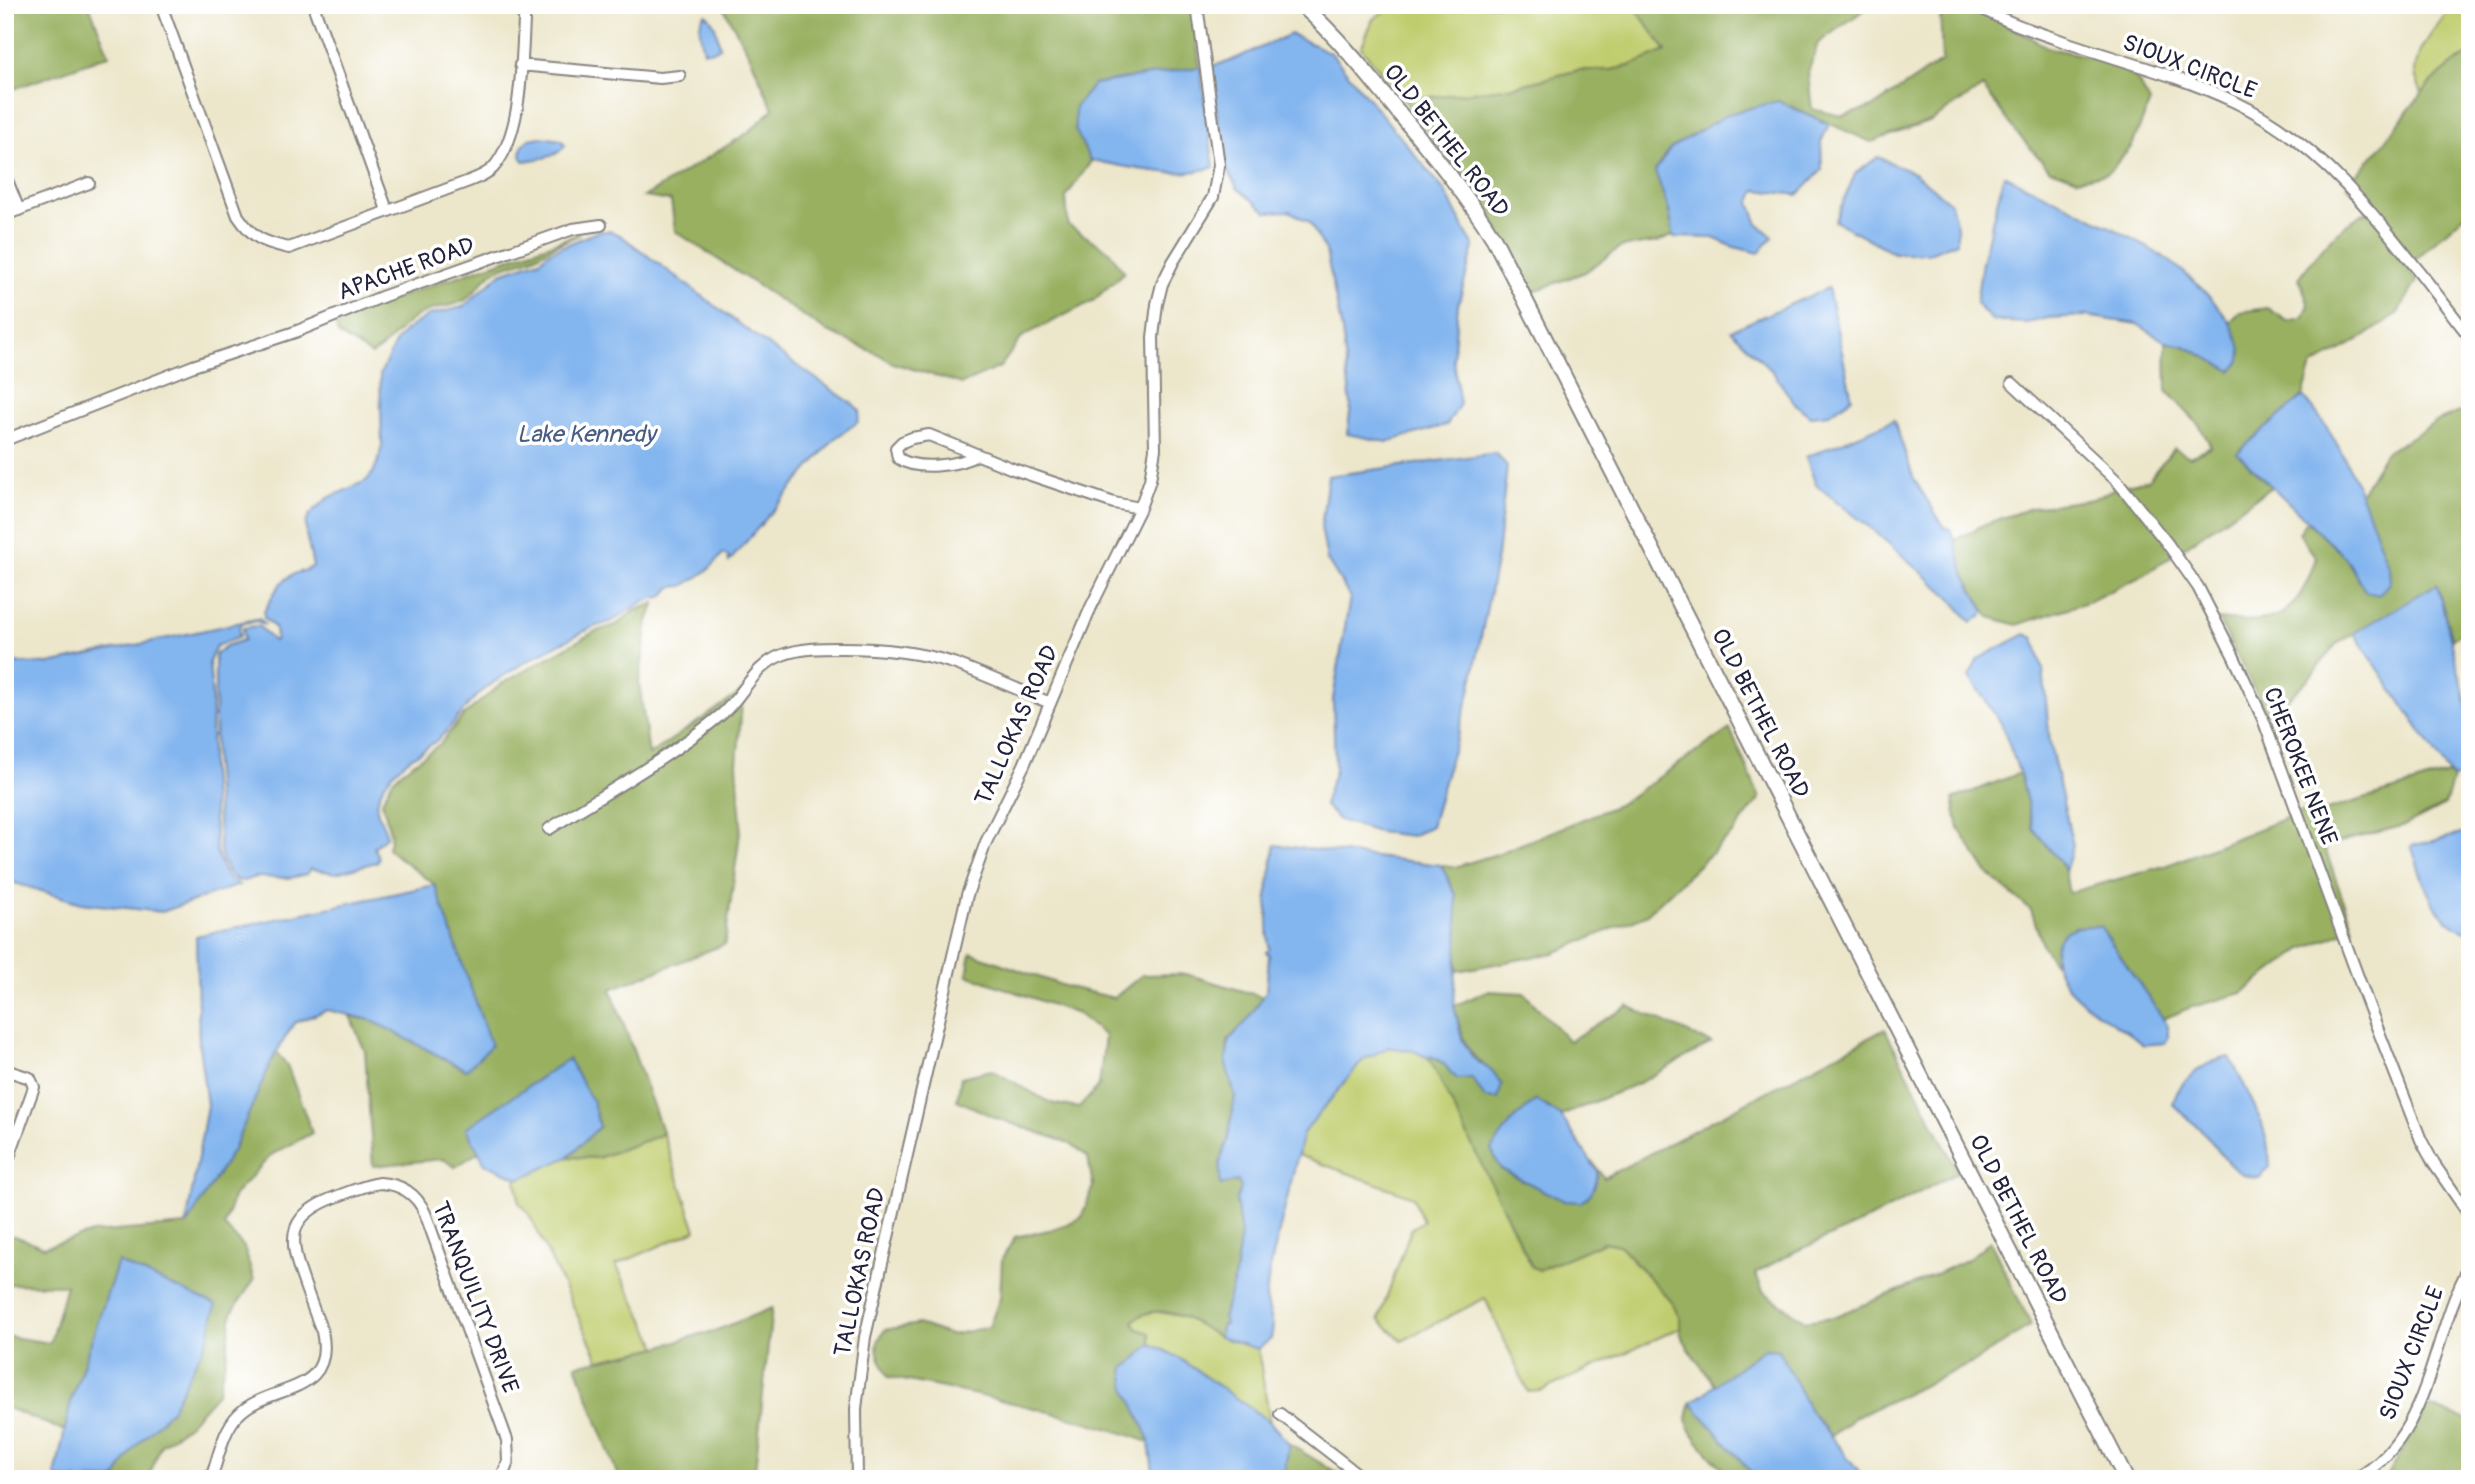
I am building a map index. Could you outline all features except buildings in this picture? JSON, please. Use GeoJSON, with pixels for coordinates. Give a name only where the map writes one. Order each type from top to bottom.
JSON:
{"type":"FeatureCollection","features":[{"type":"Feature","properties":{"kind":"street"},"geometry":{"type":"LineString","coordinates":[[161,5],[237,216],[262,242],[289,248],[491,171],[503,154],[515,124],[525,5]]}},
{"type":"Feature","properties":{"kind":"street"},"geometry":{"type":"LineString","coordinates":[[313,5],[387,210]]}},
{"type":"Feature","properties":{"kind":"street","name":"TALLOKAS ROAD"},"geometry":{"type":"LineString","coordinates":[[857,1479],[856,1409],[864,1337],[967,895],[986,842],[1024,765],[1091,607],[1148,487],[1154,458],[1153,337],[1159,293],[1173,262],[1213,197],[1219,165],[1197,5]]}},
{"type":"Feature","properties":{"kind":"street","name":"OLD BETHEL ROAD"},"geometry":{"type":"LineString","coordinates":[[1302,5],[1327,27],[1454,180],[1494,239],[2126,1479]]}},
{"type":"Feature","properties":{"kind":"street","name":"SIOUX CIRCLE"},"geometry":{"type":"LineString","coordinates":[[1976,5],[2027,30],[2218,95],[2272,123],[2318,159],[2346,187],[2470,337]]}},
{"type":"Feature","properties":{"kind":"street"},"geometry":{"type":"LineString","coordinates":[[520,65],[660,78],[680,76]]}},
{"type":"Feature","properties":{"kind":"street"},"geometry":{"type":"LineString","coordinates":[[5,175],[19,210]]}},
{"type":"Feature","properties":{"kind":"street"},"geometry":{"type":"LineString","coordinates":[[5,215],[89,183]]}},
{"type":"Feature","properties":{"kind":"street","name":"APACHE ROAD"},"geometry":{"type":"LineString","coordinates":[[5,440],[384,296],[548,237],[573,229],[601,225]]}},
{"type":"Feature","properties":{"kind":"street","name":"CHEROKEE NENE"},"geometry":{"type":"LineString","coordinates":[[2012,383],[2118,482],[2198,587],[2263,719],[2421,1140],[2470,1216]]}},
{"type":"Feature","properties":{"kind":"street"},"geometry":{"type":"LineString","coordinates":[[977,455],[961,462],[909,465],[898,458],[896,448],[912,438],[929,435],[977,455],[1114,503],[1140,508]]}},
{"type":"Feature","properties":{"kind":"street"},"geometry":{"type":"LineString","coordinates":[[549,828],[673,751],[724,712],[755,673],[770,661],[794,652],[849,648],[889,650],[935,659],[954,664],[1050,703]]}},
{"type":"Feature","properties":{"kind":"street"},"geometry":{"type":"LineString","coordinates":[[5,1070],[30,1078],[34,1087],[5,1168]]}},
{"type":"Feature","properties":{"kind":"street","name":"TRANQUILITY DRIVE"},"geometry":{"type":"LineString","coordinates":[[211,1479],[230,1426],[241,1412],[249,1406],[300,1386],[310,1379],[321,1361],[324,1351],[322,1331],[294,1256],[294,1235],[298,1224],[304,1215],[319,1203],[380,1183],[407,1191],[425,1213],[507,1440],[508,1462],[501,1479]]}},
{"type":"Feature","properties":{"kind":"street","name":"SIOUX CIRCLE"},"geometry":{"type":"LineString","coordinates":[[2355,1479],[2386,1456],[2403,1435],[2413,1416],[2454,1296],[2470,1266]]}},
{"type":"Feature","properties":{"kind":"street"},"geometry":{"type":"LineString","coordinates":[[1280,1415],[1364,1479]]}},
{"type":"Feature","properties":{"kind":"green space"},"geometry":{"type":"Polygon","coordinates":[[[5,5],[89,5],[109,55],[5,92],[5,5]]]}},
{"type":"Feature","properties":{"kind":"green space"},"geometry":{"type":"Polygon","coordinates":[[[722,5],[1192,5],[1200,67],[1094,84],[1092,160],[1066,197],[1068,225],[1109,251],[1124,272],[1093,301],[1023,336],[1000,367],[962,384],[893,363],[828,332],[675,231],[671,201],[644,197],[749,132],[773,109],[750,56],[722,5]]]}},
{"type":"Feature","properties":{"kind":"green space"},"geometry":{"type":"Polygon","coordinates":[[[1394,5],[1633,5],[1667,51],[1611,70],[1579,70],[1513,87],[1404,100],[1361,48],[1373,19],[1394,5]]]}},
{"type":"Feature","properties":{"kind":"green space"},"geometry":{"type":"Polygon","coordinates":[[[1633,5],[1871,5],[1818,43],[1808,73],[1812,109],[1842,116],[1873,107],[1942,61],[1940,5],[1972,5],[2049,48],[2107,60],[2136,78],[2150,102],[2132,146],[2108,173],[2078,179],[2049,169],[2017,133],[1983,87],[1931,121],[1871,142],[1778,101],[1669,211],[1674,235],[1658,242],[1621,247],[1585,272],[1532,292],[1475,189],[1404,100],[1513,87],[1579,70],[1611,70],[1666,51],[1633,5]]]}},
{"type":"Feature","properties":{"kind":"green space"},"geometry":{"type":"Polygon","coordinates":[[[2453,5],[2470,5],[2470,54],[2458,60],[2422,93],[2415,75],[2416,63],[2430,37],[2453,5]]]}},
{"type":"Feature","properties":{"kind":"green space"},"geometry":{"type":"Polygon","coordinates":[[[2470,54],[2470,210],[2407,267],[2417,281],[2398,313],[2364,337],[2312,366],[2303,396],[2237,453],[2271,487],[2144,575],[2090,601],[2017,625],[1989,617],[1965,576],[1953,541],[1985,524],[2031,508],[2092,499],[2119,487],[2148,480],[2174,448],[2190,457],[2211,446],[2199,425],[2167,391],[2166,342],[2185,346],[2232,371],[2240,350],[2230,322],[2240,312],[2268,308],[2287,321],[2303,318],[2309,305],[2299,278],[2339,231],[2370,210],[2347,186],[2433,81],[2470,54]]]}},
{"type":"Feature","properties":{"kind":"green space"},"geometry":{"type":"Polygon","coordinates":[[[580,234],[536,256],[495,271],[463,301],[417,316],[372,355],[338,334],[335,323],[386,301],[580,234]]]}},
{"type":"Feature","properties":{"kind":"green space"},"geometry":{"type":"Polygon","coordinates":[[[2470,407],[2470,624],[2452,640],[2437,585],[2337,644],[2309,678],[2269,718],[2218,619],[2239,621],[2271,618],[2292,605],[2309,578],[2316,558],[2299,533],[2307,521],[2346,558],[2366,592],[2389,569],[2360,495],[2385,453],[2438,421],[2470,407]]]}},
{"type":"Feature","properties":{"kind":"green space"},"geometry":{"type":"Polygon","coordinates":[[[655,603],[648,621],[639,683],[649,755],[743,691],[737,764],[741,825],[725,944],[611,989],[663,1134],[598,1158],[568,1157],[599,1127],[467,1127],[479,1152],[455,1167],[443,1159],[373,1166],[365,1051],[350,1016],[371,1020],[466,1070],[435,885],[388,849],[391,835],[382,801],[392,781],[440,744],[463,716],[501,684],[594,632],[616,625],[634,611],[655,603]]]}},
{"type":"Feature","properties":{"kind":"green space"},"geometry":{"type":"Polygon","coordinates":[[[1730,729],[1760,798],[1734,832],[1646,915],[1554,953],[1457,971],[1456,895],[1441,865],[1455,867],[1497,854],[1618,805],[1730,729]]]}},
{"type":"Feature","properties":{"kind":"green space"},"geometry":{"type":"Polygon","coordinates":[[[2020,773],[2033,828],[2064,867],[2069,893],[2168,865],[2306,810],[2327,810],[2448,774],[2453,779],[2445,805],[2406,825],[2324,846],[2353,928],[2303,949],[2242,993],[2192,1007],[2163,1019],[2100,926],[2074,927],[2055,952],[2054,963],[2043,946],[2031,910],[1988,874],[1959,829],[1953,799],[2020,773]]]}},
{"type":"Feature","properties":{"kind":"green space"},"geometry":{"type":"Polygon","coordinates":[[[971,953],[1064,986],[1114,998],[1142,975],[1186,974],[1263,997],[1246,1022],[1228,1040],[1226,1064],[1235,1096],[1228,1139],[1220,1163],[1221,1185],[1238,1181],[1241,1188],[1236,1200],[1241,1234],[1234,1281],[1223,1316],[1226,1324],[1222,1324],[1219,1337],[1188,1319],[1165,1312],[1143,1314],[1133,1321],[1137,1329],[1150,1333],[1151,1344],[1134,1361],[1149,1442],[1052,1413],[888,1377],[880,1358],[878,1342],[885,1330],[918,1324],[951,1335],[989,1327],[1000,1298],[1002,1259],[1015,1237],[1059,1228],[1082,1217],[1093,1186],[1088,1157],[1069,1143],[996,1118],[957,1100],[961,1077],[992,1070],[1051,1103],[1079,1108],[1099,1086],[1105,1036],[1078,1014],[967,975],[971,953]]]}},
{"type":"Feature","properties":{"kind":"green space"},"geometry":{"type":"Polygon","coordinates":[[[1487,991],[1524,993],[1569,1041],[1628,1006],[1711,1043],[1641,1082],[1561,1116],[1536,1100],[1501,1169],[1564,1201],[1598,1172],[1592,1161],[1604,1178],[1885,1029],[1958,1172],[1863,1222],[1796,1251],[1755,1273],[1763,1291],[1805,1321],[1833,1317],[1968,1259],[1990,1241],[2031,1325],[1972,1363],[1855,1417],[1831,1436],[1810,1411],[1779,1350],[1764,1349],[1715,1385],[1680,1333],[1680,1319],[1671,1301],[1619,1245],[1604,1242],[1539,1270],[1532,1267],[1429,1058],[1430,1056],[1443,1063],[1457,1079],[1493,1072],[1470,1051],[1454,1006],[1487,991]]]}},
{"type":"Feature","properties":{"kind":"green space"},"geometry":{"type":"Polygon","coordinates":[[[1388,1047],[1418,1053],[1432,1062],[1539,1270],[1604,1242],[1619,1245],[1671,1301],[1680,1319],[1680,1328],[1541,1391],[1528,1392],[1485,1298],[1402,1341],[1379,1319],[1411,1229],[1423,1221],[1413,1197],[1298,1155],[1303,1133],[1363,1060],[1388,1047]]]}},
{"type":"Feature","properties":{"kind":"green space"},"geometry":{"type":"Polygon","coordinates":[[[276,1052],[287,1065],[312,1133],[271,1155],[234,1195],[224,1226],[244,1247],[254,1280],[232,1312],[218,1392],[188,1425],[161,1445],[148,1479],[115,1479],[133,1449],[171,1410],[118,1262],[71,1401],[65,1431],[5,1407],[5,1336],[50,1343],[66,1285],[5,1284],[5,1236],[15,1236],[44,1247],[92,1233],[186,1225],[276,1052]]]}},
{"type":"Feature","properties":{"kind":"green space"},"geometry":{"type":"Polygon","coordinates":[[[663,1134],[696,1230],[616,1265],[658,1347],[599,1360],[528,1212],[519,1203],[516,1177],[521,1178],[568,1157],[598,1158],[663,1134]]]}},
{"type":"Feature","properties":{"kind":"green space"},"geometry":{"type":"Polygon","coordinates":[[[772,1308],[754,1479],[619,1479],[576,1365],[707,1334],[772,1308]]]}},
{"type":"Feature","properties":{"kind":"green space"},"geometry":{"type":"Polygon","coordinates":[[[1154,1311],[1185,1317],[1219,1337],[1258,1349],[1270,1422],[1176,1356],[1151,1344],[1149,1333],[1137,1329],[1133,1321],[1154,1311]]]}},
{"type":"Feature","properties":{"kind":"green space"},"geometry":{"type":"Polygon","coordinates":[[[1691,1403],[1757,1479],[1723,1479],[1724,1470],[1702,1446],[1689,1426],[1687,1418],[1691,1403]]]}},
{"type":"Feature","properties":{"kind":"green space"},"geometry":{"type":"Polygon","coordinates":[[[2428,1407],[2470,1420],[2470,1475],[2460,1479],[2385,1479],[2428,1407]]]}},
{"type":"Feature","properties":{"kind":"green space"},"geometry":{"type":"Polygon","coordinates":[[[1289,1444],[1346,1478],[1348,1479],[1283,1479],[1289,1444]]]}},
{"type":"Feature","properties":{"kind":"water"},"geometry":{"type":"Polygon","coordinates":[[[705,14],[714,24],[717,33],[720,47],[713,51],[704,51],[702,42],[700,27],[705,14]]]}},
{"type":"Feature","properties":{"kind":"water"},"geometry":{"type":"Polygon","coordinates":[[[1291,34],[1331,53],[1444,190],[1474,247],[1458,305],[1453,359],[1460,404],[1447,425],[1387,442],[1347,434],[1351,406],[1342,331],[1326,251],[1309,222],[1289,211],[1267,212],[1237,188],[1224,163],[1210,66],[1228,62],[1291,34]]]}},
{"type":"Feature","properties":{"kind":"water"},"geometry":{"type":"Polygon","coordinates":[[[1200,67],[1214,167],[1199,171],[1168,172],[1090,160],[1075,129],[1075,107],[1094,84],[1200,67]]]}},
{"type":"Feature","properties":{"kind":"water"},"geometry":{"type":"Polygon","coordinates":[[[1778,101],[1829,124],[1821,142],[1822,170],[1798,195],[1756,190],[1750,203],[1758,224],[1773,237],[1759,253],[1713,238],[1674,237],[1669,211],[1655,171],[1671,148],[1728,114],[1778,101]]]}},
{"type":"Feature","properties":{"kind":"water"},"geometry":{"type":"Polygon","coordinates":[[[541,137],[561,140],[565,145],[553,155],[524,161],[521,156],[522,146],[529,139],[541,137]]]}},
{"type":"Feature","properties":{"kind":"water"},"geometry":{"type":"Polygon","coordinates":[[[1878,157],[1914,173],[1951,203],[1957,226],[1957,242],[1929,253],[1894,253],[1835,221],[1855,174],[1878,157]]]}},
{"type":"Feature","properties":{"kind":"water"},"geometry":{"type":"Polygon","coordinates":[[[2004,175],[2146,246],[2189,276],[2228,320],[2241,350],[2238,365],[2232,371],[2185,346],[2166,342],[2137,324],[2086,316],[2048,318],[2027,323],[1993,321],[1976,304],[1982,262],[2004,175]]]}},
{"type":"Feature","properties":{"kind":"water","name":"Lake Kennedy"},"geometry":{"type":"Polygon","coordinates":[[[599,231],[620,235],[769,346],[854,405],[860,411],[858,422],[834,439],[729,562],[728,556],[723,554],[709,569],[683,586],[671,587],[662,597],[642,603],[614,620],[589,629],[504,675],[473,700],[442,736],[391,775],[377,804],[387,836],[374,847],[379,858],[377,862],[336,873],[311,869],[307,874],[290,878],[255,877],[244,881],[237,880],[229,874],[220,852],[215,771],[215,655],[226,646],[244,640],[243,628],[257,626],[274,641],[276,639],[275,628],[264,617],[264,612],[283,582],[313,566],[306,534],[306,523],[310,514],[328,498],[366,481],[373,473],[382,446],[380,374],[397,340],[406,330],[429,315],[463,307],[501,273],[540,260],[549,252],[599,231]]]}},
{"type":"Feature","properties":{"kind":"water"},"geometry":{"type":"Polygon","coordinates":[[[1828,288],[1852,398],[1829,414],[1810,416],[1795,404],[1772,371],[1731,330],[1828,288]]]}},
{"type":"Feature","properties":{"kind":"water"},"geometry":{"type":"Polygon","coordinates":[[[2303,396],[2319,415],[2344,457],[2372,523],[2389,569],[2390,582],[2379,595],[2366,592],[2346,558],[2237,453],[2303,396]]]}},
{"type":"Feature","properties":{"kind":"water"},"geometry":{"type":"Polygon","coordinates":[[[1894,420],[1914,479],[1944,527],[1951,529],[1965,576],[1985,612],[1971,622],[1950,597],[1816,485],[1806,457],[1894,420]]]}},
{"type":"Feature","properties":{"kind":"water"},"geometry":{"type":"Polygon","coordinates":[[[1496,453],[1507,466],[1497,557],[1470,692],[1431,826],[1412,836],[1378,832],[1339,820],[1324,805],[1335,770],[1333,699],[1350,597],[1327,560],[1321,527],[1328,476],[1496,453]]]}},
{"type":"Feature","properties":{"kind":"water"},"geometry":{"type":"Polygon","coordinates":[[[2437,584],[2464,693],[2470,730],[2470,773],[2453,779],[2354,633],[2437,584]]]}},
{"type":"Feature","properties":{"kind":"water"},"geometry":{"type":"Polygon","coordinates":[[[260,618],[265,625],[257,621],[242,623],[239,628],[240,636],[216,646],[209,662],[216,851],[226,876],[239,885],[162,912],[81,903],[5,880],[5,663],[49,664],[260,618]]]}},
{"type":"Feature","properties":{"kind":"water"},"geometry":{"type":"Polygon","coordinates":[[[2025,634],[2034,638],[2043,669],[2050,744],[2073,846],[2065,872],[2064,867],[2033,828],[2021,777],[2001,723],[1969,677],[1978,659],[2025,634]]]}},
{"type":"Feature","properties":{"kind":"water"},"geometry":{"type":"Polygon","coordinates":[[[2470,832],[2470,933],[2445,918],[2437,909],[2425,886],[2411,846],[2470,832]]]}},
{"type":"Feature","properties":{"kind":"water"},"geometry":{"type":"Polygon","coordinates":[[[1275,845],[1441,865],[1456,895],[1458,931],[1454,1006],[1462,1039],[1473,1058],[1493,1072],[1502,1084],[1498,1099],[1485,1098],[1472,1078],[1457,1079],[1443,1063],[1413,1051],[1388,1047],[1363,1060],[1303,1133],[1269,1273],[1266,1298],[1273,1326],[1271,1339],[1258,1349],[1219,1337],[1222,1324],[1225,1324],[1223,1316],[1234,1281],[1241,1234],[1236,1200],[1241,1188],[1238,1181],[1220,1185],[1220,1163],[1228,1139],[1235,1096],[1226,1064],[1229,1040],[1246,1022],[1266,992],[1269,955],[1266,952],[1269,950],[1267,895],[1275,845]]]}},
{"type":"Feature","properties":{"kind":"water"},"geometry":{"type":"Polygon","coordinates":[[[435,885],[491,1046],[466,1070],[371,1020],[327,1010],[294,1023],[272,1060],[233,1150],[186,1226],[207,1105],[199,1046],[196,936],[435,885]]]}},
{"type":"Feature","properties":{"kind":"water"},"geometry":{"type":"Polygon","coordinates":[[[2100,926],[2168,1026],[2165,1043],[2143,1045],[2084,1004],[2062,979],[2055,957],[2059,939],[2065,932],[2077,927],[2100,926]]]}},
{"type":"Feature","properties":{"kind":"water"},"geometry":{"type":"Polygon","coordinates":[[[2230,1057],[2266,1137],[2270,1166],[2259,1178],[2249,1177],[2234,1169],[2205,1134],[2173,1104],[2187,1079],[2212,1062],[2230,1057]]]}},
{"type":"Feature","properties":{"kind":"water"},"geometry":{"type":"Polygon","coordinates":[[[568,1059],[593,1102],[599,1127],[568,1157],[520,1179],[485,1164],[466,1128],[568,1059]]]}},
{"type":"Feature","properties":{"kind":"water"},"geometry":{"type":"Polygon","coordinates":[[[1536,1100],[1561,1116],[1598,1172],[1593,1189],[1581,1202],[1564,1201],[1501,1169],[1491,1150],[1512,1121],[1536,1100]]]}},
{"type":"Feature","properties":{"kind":"water"},"geometry":{"type":"Polygon","coordinates":[[[118,1262],[216,1305],[209,1336],[171,1410],[133,1449],[115,1479],[59,1479],[55,1476],[71,1401],[118,1262]]]}},
{"type":"Feature","properties":{"kind":"water"},"geometry":{"type":"Polygon","coordinates":[[[1151,1344],[1176,1356],[1270,1422],[1289,1444],[1283,1479],[1154,1479],[1148,1436],[1126,1388],[1123,1369],[1151,1344]]]}},
{"type":"Feature","properties":{"kind":"water"},"geometry":{"type":"Polygon","coordinates":[[[1764,1349],[1779,1350],[1810,1411],[1859,1471],[1859,1479],[1757,1479],[1691,1403],[1764,1349]]]}}]}
